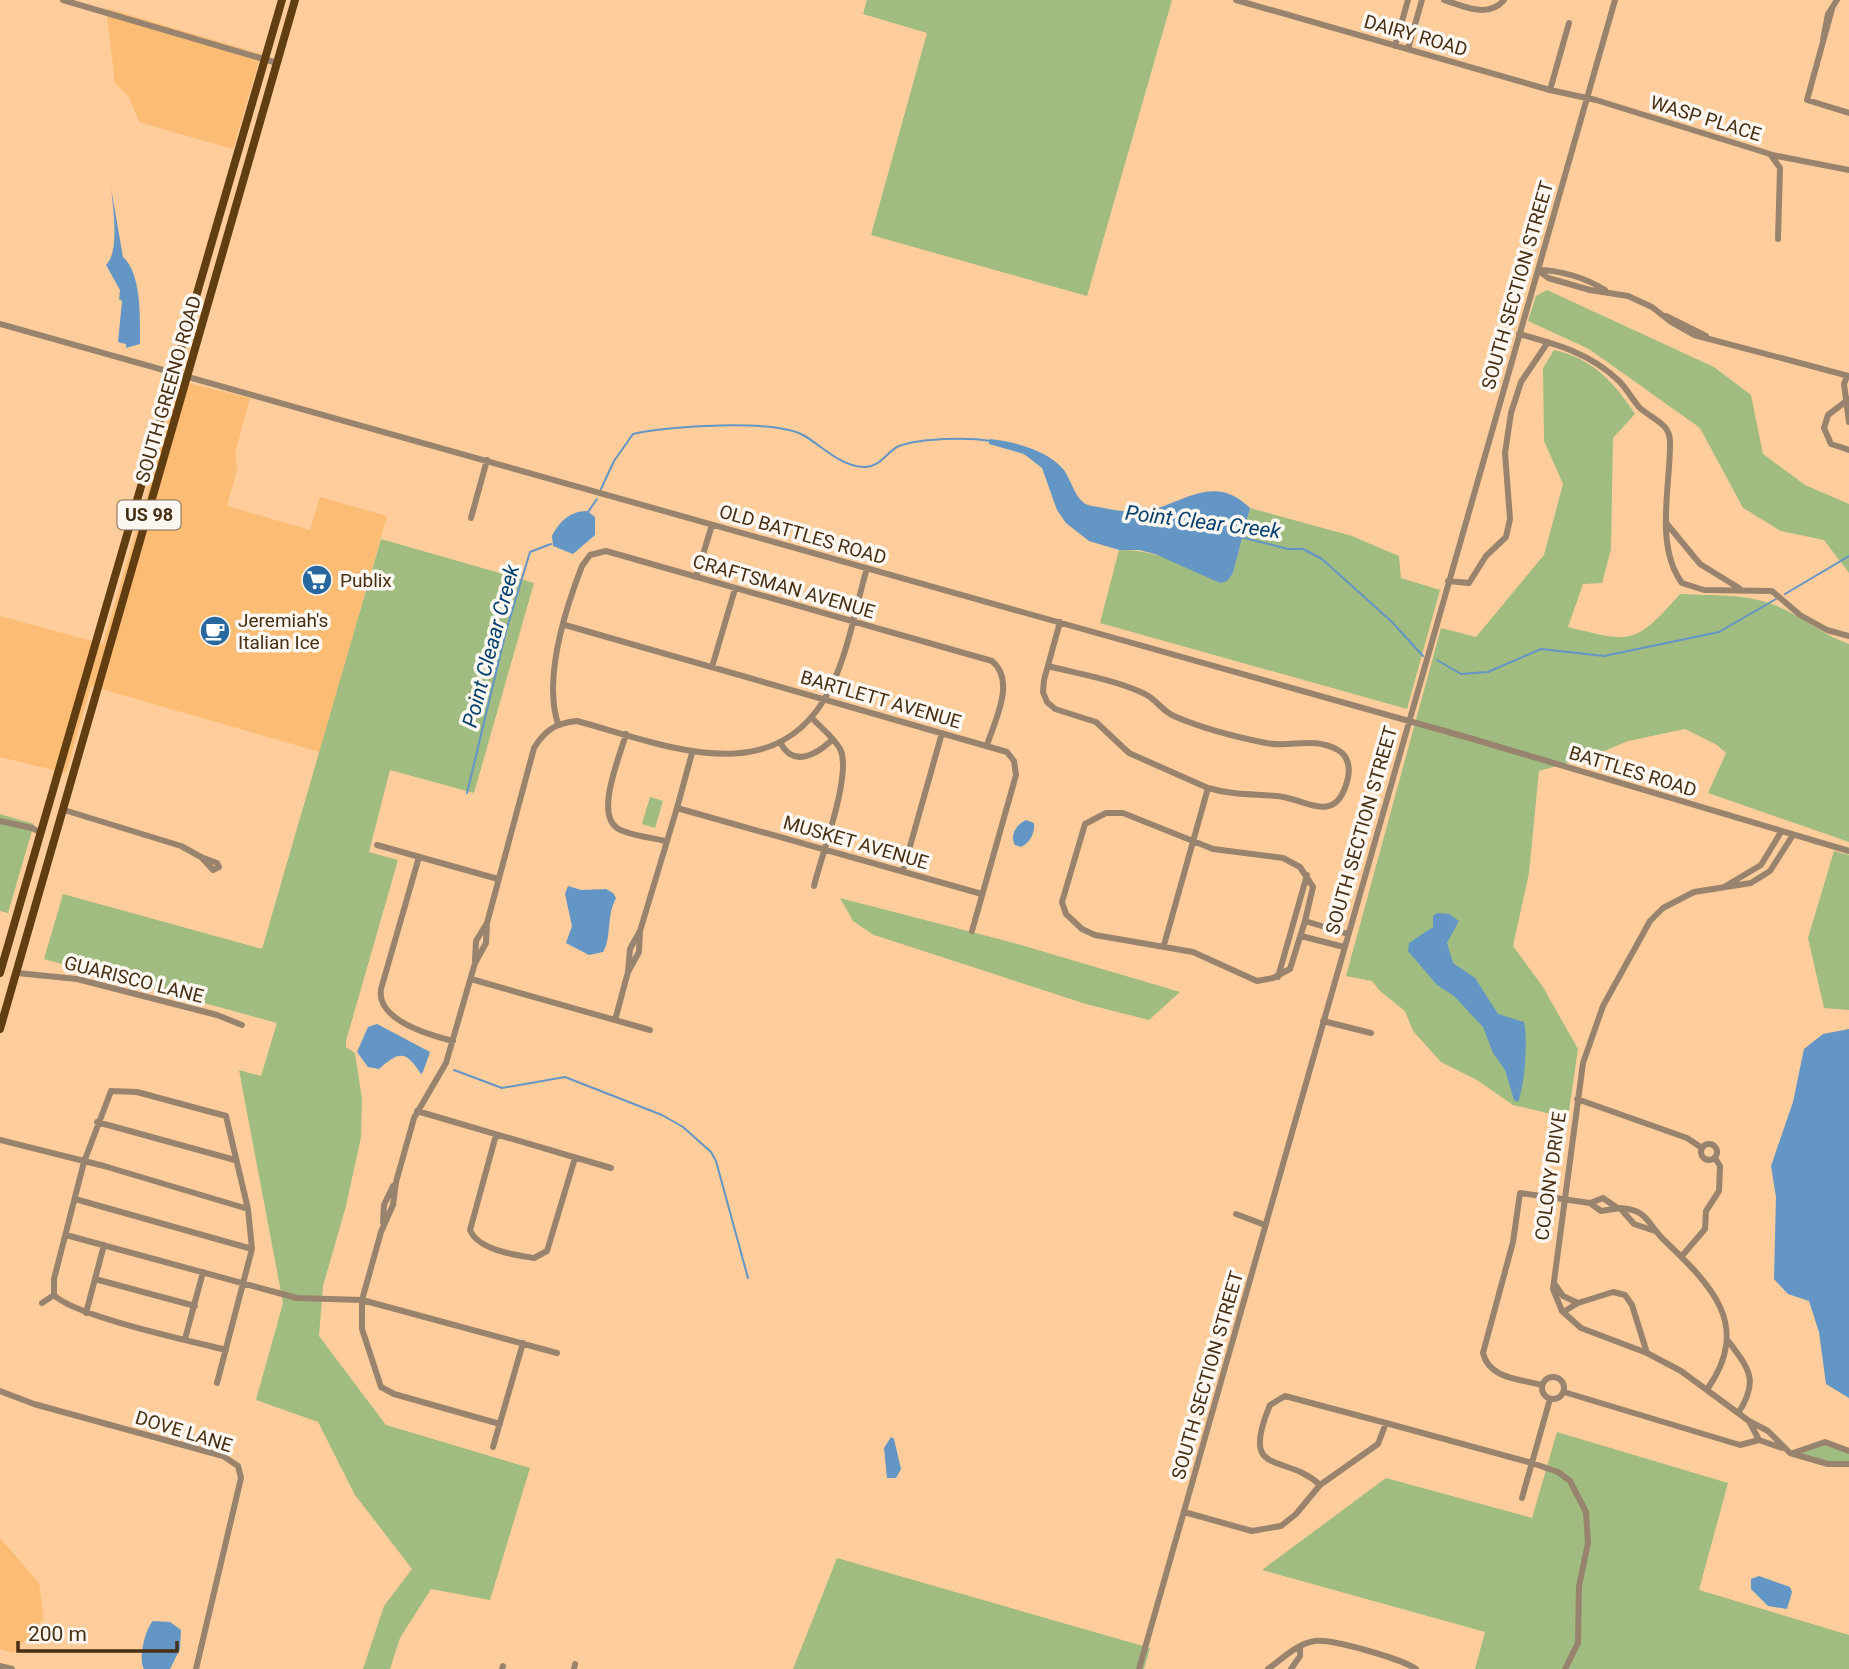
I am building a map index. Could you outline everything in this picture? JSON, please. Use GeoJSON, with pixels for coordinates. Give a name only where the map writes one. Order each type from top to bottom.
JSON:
{"type":"FeatureCollection","features":[{"type":"Feature","properties":{"kind":"main road","name":"SOUTH GREENO ROAD"},"geometry":{"type":"LineString","coordinates":[[0,973],[282,0]]}},
{"type":"Feature","properties":{"kind":"main road","name":"SOUTH GREENO ROAD"},"geometry":{"type":"LineString","coordinates":[[0,1029],[4,999],[18,973],[295,0]]}},
{"type":"Feature","properties":{"kind":"street"},"geometry":{"type":"LineString","coordinates":[[63,0],[277,63]]}},
{"type":"Feature","properties":{"kind":"street","name":"DAIRY ROAD"},"geometry":{"type":"LineString","coordinates":[[1236,0],[1587,99]]}},
{"type":"Feature","properties":{"kind":"street"},"geometry":{"type":"LineString","coordinates":[[1395,46],[1408,0]]}},
{"type":"Feature","properties":{"kind":"street"},"geometry":{"type":"LineString","coordinates":[[1408,49],[1422,0]]}},
{"type":"Feature","properties":{"kind":"street"},"geometry":{"type":"LineString","coordinates":[[1444,0],[1481,10],[1498,7],[1504,0]]}},
{"type":"Feature","properties":{"kind":"street","name":"SOUTH SECTION STREET"},"geometry":{"type":"LineString","coordinates":[[1139,1669],[1615,0]]}},
{"type":"Feature","properties":{"kind":"street"},"geometry":{"type":"LineString","coordinates":[[1837,0],[1832,9],[1807,100],[1849,113]]}},
{"type":"Feature","properties":{"kind":"street"},"geometry":{"type":"LineString","coordinates":[[1550,90],[1569,23]]}},
{"type":"Feature","properties":{"kind":"street","name":"WASP PLACE"},"geometry":{"type":"LineString","coordinates":[[1587,99],[1770,154],[1780,168],[1778,239]]}},
{"type":"Feature","properties":{"kind":"street"},"geometry":{"type":"LineString","coordinates":[[1770,154],[1849,170]]}},
{"type":"Feature","properties":{"kind":"street"},"geometry":{"type":"LineString","coordinates":[[1538,270],[1548,278],[1642,301],[1664,316],[1675,318],[1707,337],[1849,377],[1844,384],[1849,422]]}},
{"type":"Feature","properties":{"kind":"street","name":"OLD BATTLES ROAD"},"geometry":{"type":"LineString","coordinates":[[0,324],[1408,721]]}},
{"type":"Feature","properties":{"kind":"street"},"geometry":{"type":"LineString","coordinates":[[1519,334],[1573,349],[1618,380],[1639,407],[1665,426],[1671,440],[1666,523],[1675,570],[1682,583],[1704,590],[1772,590],[1800,615],[1827,630],[1849,636]]}},
{"type":"Feature","properties":{"kind":"street"},"geometry":{"type":"LineString","coordinates":[[1448,580],[1469,583],[1486,556],[1506,537],[1510,519],[1505,453],[1511,413],[1521,382],[1548,342]]}},
{"type":"Feature","properties":{"kind":"street"},"geometry":{"type":"LineString","coordinates":[[1848,400],[1828,415],[1824,428],[1831,444],[1849,450]]}},
{"type":"Feature","properties":{"kind":"street"},"geometry":{"type":"LineString","coordinates":[[471,518],[487,460]]}},
{"type":"Feature","properties":{"kind":"street"},"geometry":{"type":"LineString","coordinates":[[1666,523],[1700,564],[1741,589]]}},
{"type":"Feature","properties":{"kind":"street"},"geometry":{"type":"LineString","coordinates":[[696,578],[712,524]]}},
{"type":"Feature","properties":{"kind":"street","name":"CRAFTSMAN AVENUE"},"geometry":{"type":"LineString","coordinates":[[558,724],[551,698],[554,662],[582,566],[597,552],[608,551],[985,659],[999,667],[1004,684],[988,745]]}},
{"type":"Feature","properties":{"kind":"street"},"geometry":{"type":"LineString","coordinates":[[500,1424],[394,1394],[381,1387],[362,1329],[362,1300],[381,1232],[384,1205],[396,1182],[417,1111],[442,1072],[453,1041],[475,963],[476,943],[487,923],[534,748],[541,736],[558,724],[577,721],[692,753],[718,756],[748,753],[780,742],[812,718],[838,671],[867,568]]}},
{"type":"Feature","properties":{"kind":"street"},"geometry":{"type":"LineString","coordinates":[[712,667],[735,589]]}},
{"type":"Feature","properties":{"kind":"street"},"geometry":{"type":"LineString","coordinates":[[1048,666],[1143,693],[1171,715],[1260,742],[1276,744],[1310,741],[1330,746],[1342,753],[1349,764],[1344,790],[1333,804],[1325,807],[1308,806],[1276,796],[1239,796],[1208,788],[1129,753],[1096,722],[1051,706],[1043,692],[1048,666],[1060,622]]}},
{"type":"Feature","properties":{"kind":"street","name":"BARTLETT AVENUE"},"geometry":{"type":"LineString","coordinates":[[565,625],[988,745],[1011,757],[1016,775],[972,931]]}},
{"type":"Feature","properties":{"kind":"street"},"geometry":{"type":"LineString","coordinates":[[90,663],[104,667]]}},
{"type":"Feature","properties":{"kind":"street"},"geometry":{"type":"LineString","coordinates":[[812,718],[840,749],[843,780],[814,886]]}},
{"type":"Feature","properties":{"kind":"street","name":"BATTLES ROAD"},"geometry":{"type":"LineString","coordinates":[[1408,721],[1849,851]]}},
{"type":"Feature","properties":{"kind":"street"},"geometry":{"type":"LineString","coordinates":[[903,871],[942,733]]}},
{"type":"Feature","properties":{"kind":"street"},"geometry":{"type":"LineString","coordinates":[[626,734],[607,814],[619,830],[665,841]]}},
{"type":"Feature","properties":{"kind":"street"},"geometry":{"type":"LineString","coordinates":[[780,742],[789,753],[801,757],[818,752],[832,740]]}},
{"type":"Feature","properties":{"kind":"street"},"geometry":{"type":"LineString","coordinates":[[615,1020],[628,972],[630,949],[640,931],[692,753]]}},
{"type":"Feature","properties":{"kind":"street"},"geometry":{"type":"LineString","coordinates":[[1164,945],[1208,788]]}},
{"type":"Feature","properties":{"kind":"street","name":"MUSKET AVENUE"},"geometry":{"type":"LineString","coordinates":[[677,808],[982,894]]}},
{"type":"Feature","properties":{"kind":"street"},"geometry":{"type":"LineString","coordinates":[[64,810],[181,846],[201,857]]}},
{"type":"Feature","properties":{"kind":"street"},"geometry":{"type":"LineString","coordinates":[[1106,813],[1123,813],[1193,841],[1232,853],[1283,858],[1300,867],[1307,875],[1313,887],[1302,934],[1290,969],[1265,980],[1248,979],[1199,954],[1164,945],[1094,935],[1078,927],[1066,914],[1062,902],[1085,824],[1106,813]]}},
{"type":"Feature","properties":{"kind":"street"},"geometry":{"type":"LineString","coordinates":[[0,821],[41,834]]}},
{"type":"Feature","properties":{"kind":"street","name":"COLONY DRIVE"},"geometry":{"type":"LineString","coordinates":[[1721,888],[1761,865],[1781,832]]}},
{"type":"Feature","properties":{"kind":"street","name":"COLONY DRIVE"},"geometry":{"type":"LineString","coordinates":[[1563,1312],[1553,1289],[1553,1279],[1577,1099],[1590,1037],[1650,920],[1677,898],[1751,883],[1770,872],[1793,835]]}},
{"type":"Feature","properties":{"kind":"street"},"geometry":{"type":"LineString","coordinates":[[377,845],[498,879]]}},
{"type":"Feature","properties":{"kind":"street"},"geometry":{"type":"LineString","coordinates":[[419,857],[381,989],[381,1003],[390,1014],[453,1041]]}},
{"type":"Feature","properties":{"kind":"street"},"geometry":{"type":"LineString","coordinates":[[1278,976],[1307,875]]}},
{"type":"Feature","properties":{"kind":"street"},"geometry":{"type":"LineString","coordinates":[[1305,921],[1348,934]]}},
{"type":"Feature","properties":{"kind":"street"},"geometry":{"type":"LineString","coordinates":[[1292,929],[1344,947]]}},
{"type":"Feature","properties":{"kind":"street","name":"GUARISCO LANE"},"geometry":{"type":"LineString","coordinates":[[18,973],[77,979],[217,1015],[242,1025]]}},
{"type":"Feature","properties":{"kind":"street"},"geometry":{"type":"LineString","coordinates":[[471,978],[650,1030]]}},
{"type":"Feature","properties":{"kind":"street"},"geometry":{"type":"LineString","coordinates":[[1323,1021],[1371,1034]]}},
{"type":"Feature","properties":{"kind":"street"},"geometry":{"type":"LineString","coordinates":[[107,1082],[111,1091],[84,1162],[54,1279],[54,1296],[61,1303],[86,1312],[226,1350]]}},
{"type":"Feature","properties":{"kind":"street"},"geometry":{"type":"LineString","coordinates":[[111,1091],[138,1092],[226,1116],[248,1209],[251,1250],[217,1382]]}},
{"type":"Feature","properties":{"kind":"street"},"geometry":{"type":"LineString","coordinates":[[1577,1099],[1688,1138],[1702,1148],[1705,1159],[1714,1158]]}},
{"type":"Feature","properties":{"kind":"street"},"geometry":{"type":"LineString","coordinates":[[417,1111],[611,1168]]}},
{"type":"Feature","properties":{"kind":"street"},"geometry":{"type":"LineString","coordinates":[[97,1122],[235,1160]]}},
{"type":"Feature","properties":{"kind":"street"},"geometry":{"type":"LineString","coordinates":[[496,1135],[470,1230],[478,1242],[510,1252],[534,1258],[547,1251],[575,1158]]}},
{"type":"Feature","properties":{"kind":"street"},"geometry":{"type":"LineString","coordinates":[[0,1138],[248,1209]]}},
{"type":"Feature","properties":{"kind":"street"},"geometry":{"type":"LineString","coordinates":[[1681,1257],[1705,1228],[1706,1211],[1719,1191],[1720,1166],[1714,1158],[1714,1146],[1707,1144],[1702,1148]]}},
{"type":"Feature","properties":{"kind":"street"},"geometry":{"type":"LineString","coordinates":[[1542,1384],[1493,1371],[1485,1360],[1483,1348],[1513,1242],[1520,1193],[1590,1202],[1604,1198],[1634,1224],[1655,1231]]}},
{"type":"Feature","properties":{"kind":"street"},"geometry":{"type":"LineString","coordinates":[[75,1199],[251,1250]]}},
{"type":"Feature","properties":{"kind":"street"},"geometry":{"type":"LineString","coordinates":[[1590,1202],[1601,1211],[1618,1208],[1640,1211],[1655,1231],[1708,1283],[1726,1325],[1729,1342],[1750,1376],[1748,1398],[1739,1412]]}},
{"type":"Feature","properties":{"kind":"street"},"geometry":{"type":"LineString","coordinates":[[1236,1214],[1265,1225]]}},
{"type":"Feature","properties":{"kind":"street"},"geometry":{"type":"LineString","coordinates":[[66,1235],[307,1301],[362,1300],[557,1353]]}},
{"type":"Feature","properties":{"kind":"street"},"geometry":{"type":"LineString","coordinates":[[86,1312],[104,1245]]}},
{"type":"Feature","properties":{"kind":"street"},"geometry":{"type":"LineString","coordinates":[[185,1339],[203,1272]]}},
{"type":"Feature","properties":{"kind":"street"},"geometry":{"type":"LineString","coordinates":[[95,1279],[195,1306]]}},
{"type":"Feature","properties":{"kind":"street"},"geometry":{"type":"LineString","coordinates":[[1553,1279],[1563,1296],[1578,1303]]}},
{"type":"Feature","properties":{"kind":"street"},"geometry":{"type":"LineString","coordinates":[[1647,1353],[1632,1305],[1625,1295],[1613,1292],[1578,1303],[1563,1312],[1581,1328],[1647,1353],[1707,1388],[1749,1421],[1768,1431],[1782,1448]]}},
{"type":"Feature","properties":{"kind":"street"},"geometry":{"type":"LineString","coordinates":[[43,1303],[54,1296]]}},
{"type":"Feature","properties":{"kind":"street"},"geometry":{"type":"LineString","coordinates":[[1707,1388],[1719,1372],[1729,1342]]}},
{"type":"Feature","properties":{"kind":"street"},"geometry":{"type":"LineString","coordinates":[[493,1447],[523,1343]]}},
{"type":"Feature","properties":{"kind":"street"},"geometry":{"type":"LineString","coordinates":[[1549,1377],[1556,1377],[1564,1385],[1564,1392],[1557,1399],[1550,1399],[1542,1392],[1542,1384],[1549,1377]]}},
{"type":"Feature","properties":{"kind":"street","name":"DOVE LANE"},"geometry":{"type":"LineString","coordinates":[[0,1391],[34,1404],[225,1457],[238,1466],[241,1478],[239,1489],[196,1669]]}},
{"type":"Feature","properties":{"kind":"street"},"geometry":{"type":"LineString","coordinates":[[1564,1392],[1740,1445],[1759,1440],[1828,1464],[1849,1465]]}},
{"type":"Feature","properties":{"kind":"street"},"geometry":{"type":"LineString","coordinates":[[1320,1485],[1308,1474],[1266,1460],[1259,1441],[1270,1405],[1279,1398],[1292,1396],[1532,1463],[1566,1477],[1586,1512],[1588,1543],[1579,1586],[1578,1643],[1565,1669]]}},
{"type":"Feature","properties":{"kind":"street"},"geometry":{"type":"LineString","coordinates":[[1522,1498],[1550,1399]]}},
{"type":"Feature","properties":{"kind":"street"},"geometry":{"type":"LineString","coordinates":[[1749,1421],[1759,1440]]}},
{"type":"Feature","properties":{"kind":"street"},"geometry":{"type":"LineString","coordinates":[[1184,1512],[1247,1530],[1268,1531],[1288,1521],[1320,1485],[1378,1444],[1386,1423]]}},
{"type":"Feature","properties":{"kind":"street"},"geometry":{"type":"LineString","coordinates":[[1790,1453],[1825,1442],[1849,1451]]}},
{"type":"Feature","properties":{"kind":"street"},"geometry":{"type":"LineString","coordinates":[[1268,1669],[1300,1647],[1315,1641],[1331,1642],[1416,1669]]}},
{"type":"Feature","properties":{"kind":"street"},"geometry":{"type":"LineString","coordinates":[[1291,1669],[1301,1652],[1300,1647]]}},
{"type":"Feature","properties":{"kind":"street"},"geometry":{"type":"LineString","coordinates":[[0,1666],[12,1669]]}},
{"type":"Feature","properties":{"kind":"shaded area"},"geometry":{"type":"Polygon","coordinates":[[[106,8],[261,54],[233,149],[139,122],[129,97],[115,83],[106,8]]]}},
{"type":"Feature","properties":{"kind":"shaded area"},"geometry":{"type":"Polygon","coordinates":[[[180,381],[250,398],[235,453],[237,470],[227,506],[310,530],[320,497],[387,516],[320,752],[91,686],[66,773],[0,757],[0,616],[103,644],[180,381]]]}},
{"type":"Feature","properties":{"kind":"shaded area"},"geometry":{"type":"Polygon","coordinates":[[[0,1538],[39,1583],[44,1618],[14,1653],[0,1649],[0,1538]]]}},
{"type":"Feature","properties":{"kind":"green space"},"geometry":{"type":"Polygon","coordinates":[[[867,0],[1172,0],[1087,296],[871,235],[927,33],[863,14],[867,0]]]}},
{"type":"Feature","properties":{"kind":"green space"},"geometry":{"type":"Polygon","coordinates":[[[1547,290],[1714,367],[1751,395],[1763,454],[1805,485],[1849,504],[1849,573],[1824,540],[1781,531],[1743,508],[1700,428],[1589,349],[1528,321],[1536,296],[1547,290]]]}},
{"type":"Feature","properties":{"kind":"green space"},"geometry":{"type":"Polygon","coordinates":[[[1554,350],[1580,359],[1601,373],[1635,414],[1613,438],[1611,549],[1602,583],[1583,584],[1568,627],[1606,636],[1631,636],[1653,623],[1680,594],[1729,596],[1777,606],[1849,644],[1849,842],[1708,793],[1726,753],[1717,745],[1685,729],[1628,741],[1595,755],[1539,771],[1529,873],[1513,946],[1543,987],[1578,1049],[1568,1118],[1513,1105],[1477,1080],[1441,1062],[1413,1031],[1405,1011],[1372,981],[1346,976],[1441,628],[1476,637],[1544,555],[1563,484],[1544,441],[1543,368],[1554,350]]]}},
{"type":"Feature","properties":{"kind":"green space"},"geometry":{"type":"Polygon","coordinates":[[[1250,508],[1352,536],[1399,556],[1401,578],[1440,590],[1407,709],[1100,623],[1119,550],[1159,556],[1220,583],[1233,573],[1250,508]]]}},
{"type":"Feature","properties":{"kind":"green space"},"geometry":{"type":"Polygon","coordinates":[[[381,539],[534,583],[474,793],[390,770],[369,852],[398,860],[346,1041],[346,1047],[355,1053],[362,1099],[361,1137],[346,1206],[323,1286],[319,1336],[386,1425],[530,1468],[490,1600],[431,1589],[400,1638],[390,1669],[363,1669],[384,1606],[412,1569],[355,1495],[318,1422],[256,1400],[283,1303],[239,1070],[261,1076],[277,1023],[44,959],[63,894],[262,949],[381,539]]]}},
{"type":"Feature","properties":{"kind":"green space"},"geometry":{"type":"Polygon","coordinates":[[[650,797],[663,801],[655,828],[642,824],[650,797]]]}},
{"type":"Feature","properties":{"kind":"green space"},"geometry":{"type":"Polygon","coordinates":[[[0,814],[34,824],[8,913],[0,911],[0,814]]]}},
{"type":"Feature","properties":{"kind":"green space"},"geometry":{"type":"Polygon","coordinates":[[[1834,851],[1849,855],[1849,1010],[1824,1008],[1808,938],[1834,851]]]}},
{"type":"Feature","properties":{"kind":"green space"},"geometry":{"type":"Polygon","coordinates":[[[840,898],[1014,943],[1180,992],[1149,1020],[1086,1004],[874,935],[853,921],[840,898]]]}},
{"type":"Feature","properties":{"kind":"green space"},"geometry":{"type":"Polygon","coordinates":[[[1557,1432],[1728,1483],[1699,1590],[1849,1635],[1849,1669],[1475,1669],[1485,1632],[1262,1570],[1386,1478],[1532,1518],[1557,1432]]]}},
{"type":"Feature","properties":{"kind":"green space"},"geometry":{"type":"Polygon","coordinates":[[[1823,1444],[1849,1453],[1849,1463],[1837,1464],[1801,1453],[1823,1444]]]}},
{"type":"Feature","properties":{"kind":"green space"},"geometry":{"type":"Polygon","coordinates":[[[837,1558],[1150,1648],[1144,1669],[793,1669],[837,1558]]]}},
{"type":"Feature","properties":{"kind":"water"},"geometry":{"type":"Polygon","coordinates":[[[111,188],[123,257],[134,274],[139,298],[140,344],[126,348],[126,344],[118,342],[122,301],[119,299],[120,290],[106,265],[114,240],[111,188]]]}},
{"type":"Feature","properties":{"kind":"water"},"geometry":{"type":"Polygon","coordinates":[[[989,439],[1018,444],[1056,462],[1066,473],[1082,501],[1092,506],[1139,512],[1207,492],[1221,492],[1236,497],[1250,508],[1233,573],[1227,581],[1220,583],[1155,554],[1139,550],[1119,550],[1089,541],[1066,523],[1057,510],[1042,468],[1024,454],[989,444],[989,439]]]}},
{"type":"Feature","properties":{"kind":"water"},"geometry":{"type":"Polygon","coordinates":[[[587,511],[595,517],[595,535],[573,554],[553,546],[552,536],[558,526],[570,515],[587,511]]]}},
{"type":"Feature","properties":{"kind":"water"},"geometry":{"type":"Polygon","coordinates":[[[1026,820],[1034,823],[1034,830],[1029,840],[1021,847],[1015,845],[1013,834],[1026,820]]]}},
{"type":"Feature","properties":{"kind":"water"},"geometry":{"type":"Polygon","coordinates":[[[568,886],[581,890],[606,889],[616,898],[603,952],[589,955],[566,943],[572,926],[565,894],[568,886]]]}},
{"type":"Feature","properties":{"kind":"water"},"geometry":{"type":"Polygon","coordinates":[[[1437,913],[1449,914],[1459,921],[1447,943],[1453,963],[1475,978],[1498,1014],[1524,1022],[1525,1062],[1518,1102],[1514,1100],[1505,1070],[1493,1053],[1483,1027],[1454,996],[1437,985],[1408,951],[1409,943],[1433,927],[1433,916],[1437,913]]]}},
{"type":"Feature","properties":{"kind":"water"},"geometry":{"type":"Polygon","coordinates":[[[377,1024],[430,1052],[421,1074],[411,1061],[402,1056],[397,1056],[379,1069],[368,1067],[357,1052],[368,1027],[377,1024]]]}},
{"type":"Feature","properties":{"kind":"water"},"geometry":{"type":"Polygon","coordinates":[[[1849,1029],[1849,1398],[1826,1384],[1819,1332],[1809,1301],[1788,1294],[1774,1279],[1776,1197],[1771,1166],[1793,1102],[1804,1049],[1823,1034],[1849,1029]]]}},
{"type":"Feature","properties":{"kind":"water"},"geometry":{"type":"Polygon","coordinates":[[[891,1437],[894,1439],[901,1469],[896,1478],[887,1478],[884,1448],[891,1437]]]}},
{"type":"Feature","properties":{"kind":"water"},"geometry":{"type":"Polygon","coordinates":[[[1759,1576],[1790,1587],[1792,1592],[1787,1609],[1768,1606],[1751,1589],[1751,1579],[1759,1576]]]}},
{"type":"Feature","properties":{"kind":"water"},"geometry":{"type":"Polygon","coordinates":[[[153,1621],[170,1622],[181,1630],[180,1649],[170,1669],[144,1669],[142,1665],[143,1645],[153,1621]]]}},
{"type":"Feature","properties":{"kind":"waterway","name":"Point Clear Creek"},"geometry":{"type":"LineString","coordinates":[[601,489],[614,461],[633,434],[649,431],[719,426],[788,430],[803,435],[847,463],[864,467],[875,465],[895,448],[908,443],[944,439],[990,441]]}},
{"type":"Feature","properties":{"kind":"waterway","name":"Point Cleaar Creek"},"geometry":{"type":"LineString","coordinates":[[588,512],[597,499]]}},
{"type":"Feature","properties":{"kind":"waterway","name":"Point Clear Creek"},"geometry":{"type":"LineString","coordinates":[[1241,537],[1288,549],[1303,549],[1322,559],[1392,622],[1423,656]]}},
{"type":"Feature","properties":{"kind":"waterway","name":"Point Cleaar Creek"},"geometry":{"type":"LineString","coordinates":[[467,793],[506,631],[530,552],[551,544]]}},
{"type":"Feature","properties":{"kind":"waterway","name":"Point Cleaar Creek"},"geometry":{"type":"LineString","coordinates":[[1785,594],[1849,556]]}},
{"type":"Feature","properties":{"kind":"waterway","name":"Point Cleaar Creek"},"geometry":{"type":"LineString","coordinates":[[1437,660],[1461,674],[1488,672],[1541,649],[1604,656],[1719,632],[1776,599]]}},
{"type":"Feature","properties":{"kind":"waterway","name":"Point Cleaar Creek"},"geometry":{"type":"LineString","coordinates":[[454,1070],[502,1088],[565,1077],[662,1115],[683,1127],[711,1152],[716,1161],[748,1278]]}},
{"type":"Feature","properties":{"kind":"place","name":"Publix"},"geometry":{"type":"Point","coordinates":[317,580]}},
{"type":"Feature","properties":{"kind":"place","name":"Jeremiah's Italian Ice"},"geometry":{"type":"Point","coordinates":[215,631]}}]}
